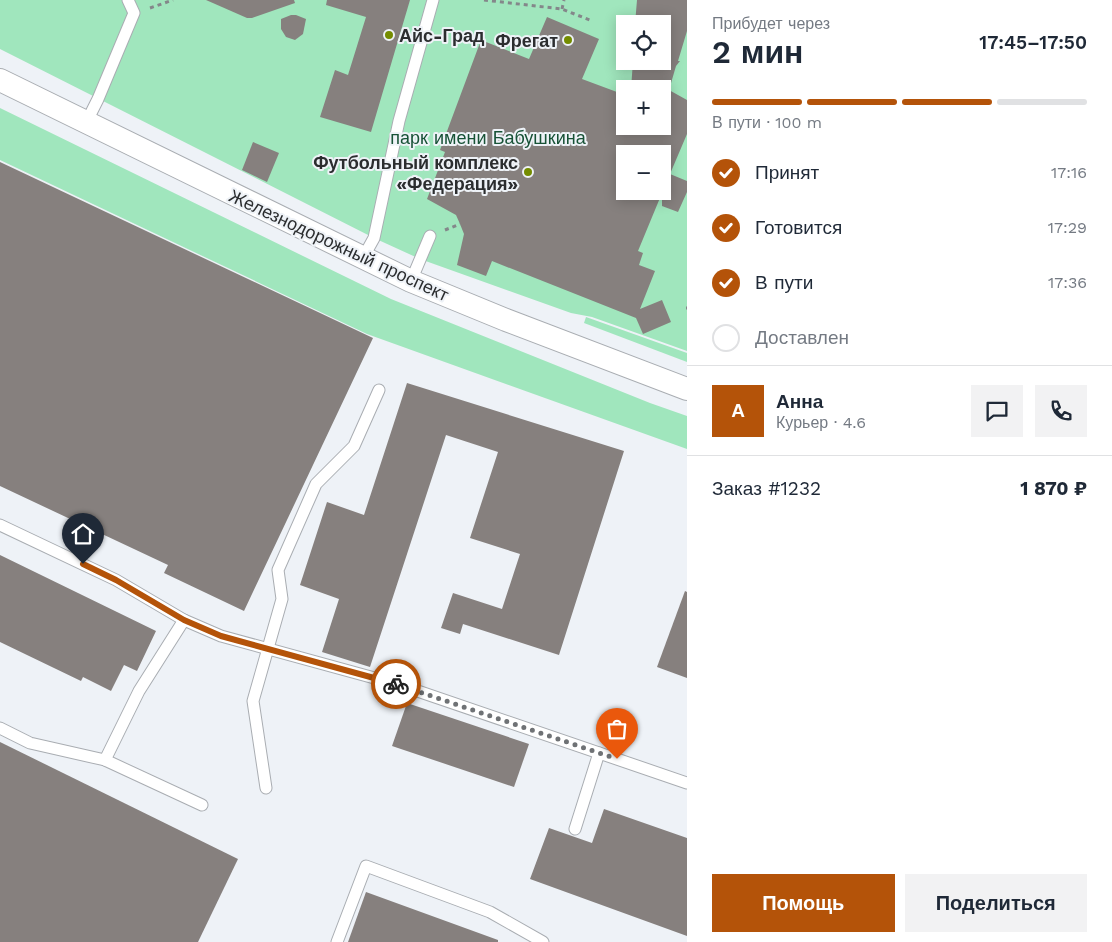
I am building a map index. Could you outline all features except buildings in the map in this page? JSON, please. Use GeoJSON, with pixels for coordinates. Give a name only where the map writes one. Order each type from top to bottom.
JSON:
{"type":"FeatureCollection","features":[{"type":"Feature","properties":{"kind":"street","name":"Железнодорожный проспект"},"geometry":{"type":"LineString","coordinates":[[0,80],[411,281],[506,320],[687,389]]}},
{"type":"Feature","properties":{"kind":"lane"},"geometry":{"type":"LineString","coordinates":[[86,123],[134,13],[128,0]]}},
{"type":"Feature","properties":{"kind":"lane"},"geometry":{"type":"LineString","coordinates":[[363,258],[374,238],[399,121],[433,0]]}},
{"type":"Feature","properties":{"kind":"lane"},"geometry":{"type":"LineString","coordinates":[[411,281],[430,236]]}},
{"type":"Feature","properties":{"kind":"lane"},"geometry":{"type":"LineString","coordinates":[[266,788],[253,701],[282,599],[278,570],[316,484],[354,446],[379,390]]}},
{"type":"Feature","properties":{"kind":"lane"},"geometry":{"type":"LineString","coordinates":[[0,525],[116,580],[184,620],[221,636],[400,685],[687,783]]}},
{"type":"Feature","properties":{"kind":"lane"},"geometry":{"type":"LineString","coordinates":[[105,760],[139,691],[184,620]]}},
{"type":"Feature","properties":{"kind":"lane"},"geometry":{"type":"LineString","coordinates":[[0,728],[30,744],[105,760],[202,805]]}},
{"type":"Feature","properties":{"kind":"lane"},"geometry":{"type":"LineString","coordinates":[[575,829],[599,753]]}},
{"type":"Feature","properties":{"kind":"lane"},"geometry":{"type":"LineString","coordinates":[[338,942],[366,866],[490,912],[543,942]]}},
{"type":"Feature","properties":{"kind":"path"},"geometry":{"type":"LineString","coordinates":[[134,13],[173,0]]}},
{"type":"Feature","properties":{"kind":"path"},"geometry":{"type":"LineString","coordinates":[[484,0],[562,9],[592,21]]}},
{"type":"Feature","properties":{"kind":"path"},"geometry":{"type":"LineString","coordinates":[[562,9],[564,0]]}},
{"type":"Feature","properties":{"kind":"green space","name":"парк имени Бабушкина"},"geometry":{"type":"Polygon","coordinates":[[[0,0],[687,0],[687,351],[592,317],[571,313],[420,259],[374,238],[0,49],[0,0]]]}},
{"type":"Feature","properties":{"kind":"green space"},"geometry":{"type":"Polygon","coordinates":[[[0,108],[391,299],[650,403],[687,416],[687,449],[367,334],[0,160],[0,108]]]}},
{"type":"Feature","properties":{"kind":"green space"},"geometry":{"type":"Polygon","coordinates":[[[586,317],[687,353],[687,362],[584,323],[586,317]]]}},
{"type":"Feature","properties":{"kind":"way so far"},"geometry":{"type":"LineString","coordinates":[[396,684],[617,759]]}},
{"type":"Feature","properties":{"kind":"place","name":"Айс-Град"},"geometry":{"type":"Point","coordinates":[389,35]}},
{"type":"Feature","properties":{"kind":"place","name":"Фрегат"},"geometry":{"type":"Point","coordinates":[568,40]}},
{"type":"Feature","properties":{"kind":"place","name":"Футбольный комплекс «Федерация»"},"geometry":{"type":"Point","coordinates":[528,172]}},
{"type":"Feature","properties":{"kind":"route"},"geometry":{"type":"LineString","coordinates":[[83,564],[116,580],[184,620],[221,636],[396,684]]}}]}
